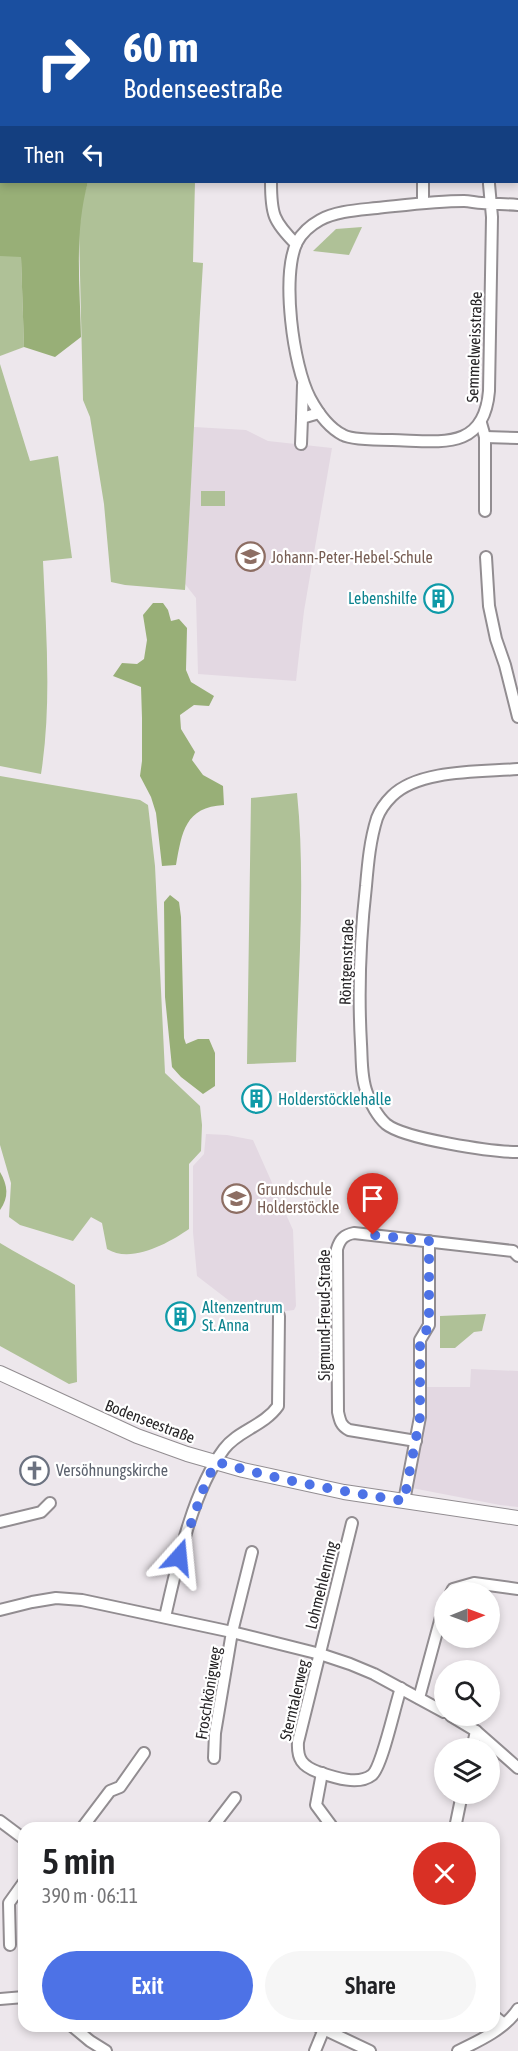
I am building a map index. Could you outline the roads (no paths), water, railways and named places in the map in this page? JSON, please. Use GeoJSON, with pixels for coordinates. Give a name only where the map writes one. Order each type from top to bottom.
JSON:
{"type":"FeatureCollection","features":[{"type":"Feature","properties":{"kind":"street"},"geometry":{"type":"LineString","coordinates":[[271,183],[274,218],[296,244],[303,233],[320,220],[358,210],[466,201],[518,205]]}},
{"type":"Feature","properties":{"kind":"street"},"geometry":{"type":"LineString","coordinates":[[423,183],[423,203]]}},
{"type":"Feature","properties":{"kind":"street","name":"Semmelweisstraße"},"geometry":{"type":"LineString","coordinates":[[303,382],[319,413],[344,436],[371,439],[454,440],[464,436],[481,423],[488,408],[489,391],[491,203],[489,183]]}},
{"type":"Feature","properties":{"kind":"street","name":"Semmelweisstraße"},"geometry":{"type":"LineString","coordinates":[[296,244],[292,262],[290,296],[292,327],[303,382],[301,444]]}},
{"type":"Feature","properties":{"kind":"street"},"geometry":{"type":"LineString","coordinates":[[302,418],[319,413]]}},
{"type":"Feature","properties":{"kind":"street"},"geometry":{"type":"LineString","coordinates":[[481,423],[485,437],[485,511]]}},
{"type":"Feature","properties":{"kind":"street"},"geometry":{"type":"LineString","coordinates":[[485,437],[518,438]]}},
{"type":"Feature","properties":{"kind":"street"},"geometry":{"type":"LineString","coordinates":[[486,557],[489,606],[518,717]]}},
{"type":"Feature","properties":{"kind":"street","name":"Röntgenstraße"},"geometry":{"type":"LineString","coordinates":[[518,769],[461,773],[411,783],[392,795],[383,806],[377,817],[369,855],[360,943],[359,1011],[363,1077],[367,1093],[375,1109],[387,1125],[402,1133],[417,1137],[518,1152]]}},
{"type":"Feature","properties":{"kind":"street","name":"Sigmund-Freud-Straße"},"geometry":{"type":"LineString","coordinates":[[416,1441],[349,1430],[342,1427],[340,1422],[338,1412],[337,1249],[339,1241],[343,1236],[354,1233],[513,1251],[518,1256]]}},
{"type":"Feature","properties":{"kind":"street"},"geometry":{"type":"LineString","coordinates":[[404,1501],[420,1417],[420,1340],[429,1326],[429,1241]]}},
{"type":"Feature","properties":{"kind":"street"},"geometry":{"type":"LineString","coordinates":[[165,1617],[184,1539],[207,1479],[225,1447],[266,1419],[278,1406],[279,1316]]}},
{"type":"Feature","properties":{"kind":"street","name":"Bodenseestraße"},"geometry":{"type":"LineString","coordinates":[[0,1373],[137,1436],[187,1454],[286,1480],[344,1492],[515,1517]]}},
{"type":"Feature","properties":{"kind":"street"},"geometry":{"type":"LineString","coordinates":[[0,1522],[41,1512],[50,1503]]}},
{"type":"Feature","properties":{"kind":"street","name":"Lohmehlenring"},"geometry":{"type":"LineString","coordinates":[[320,1654],[352,1523]]}},
{"type":"Feature","properties":{"kind":"street"},"geometry":{"type":"LineString","coordinates":[[232,1632],[252,1552]]}},
{"type":"Feature","properties":{"kind":"street"},"geometry":{"type":"LineString","coordinates":[[500,1587],[518,1589]]}},
{"type":"Feature","properties":{"kind":"street","name":"Lohmehlenring"},"geometry":{"type":"LineString","coordinates":[[0,1610],[56,1598],[82,1600],[165,1617],[320,1654],[350,1664],[434,1706]]}},
{"type":"Feature","properties":{"kind":"street","name":"Froschkönigweg"},"geometry":{"type":"LineString","coordinates":[[214,1758],[215,1733],[232,1632]]}},
{"type":"Feature","properties":{"kind":"street"},"geometry":{"type":"LineString","coordinates":[[419,1698],[434,1643]]}},
{"type":"Feature","properties":{"kind":"street","name":"Sterntalerweg"},"geometry":{"type":"LineString","coordinates":[[320,1654],[298,1742],[297,1754],[306,1768],[347,1779],[363,1779],[373,1774],[380,1760],[401,1688]]}},
{"type":"Feature","properties":{"kind":"street"},"geometry":{"type":"LineString","coordinates":[[468,1726],[516,1762]]}},
{"type":"Feature","properties":{"kind":"street"},"geometry":{"type":"LineString","coordinates":[[474,1738],[476,1731]]}},
{"type":"Feature","properties":{"kind":"street"},"geometry":{"type":"LineString","coordinates":[[87,1822],[110,1791],[120,1787],[144,1753]]}},
{"type":"Feature","properties":{"kind":"street"},"geometry":{"type":"LineString","coordinates":[[322,1773],[316,1805],[329,1822]]}},
{"type":"Feature","properties":{"kind":"street"},"geometry":{"type":"LineString","coordinates":[[217,1822],[235,1798]]}},
{"type":"Feature","properties":{"kind":"street"},"geometry":{"type":"LineString","coordinates":[[456,1822],[460,1804]]}},
{"type":"Feature","properties":{"kind":"street"},"geometry":{"type":"LineString","coordinates":[[1,1823],[18,1835]]}},
{"type":"Feature","properties":{"kind":"street"},"geometry":{"type":"LineString","coordinates":[[10,1944],[9,1903],[18,1890]]}},
{"type":"Feature","properties":{"kind":"street"},"geometry":{"type":"LineString","coordinates":[[0,1998],[18,1997]]}},
{"type":"Feature","properties":{"kind":"street"},"geometry":{"type":"LineString","coordinates":[[500,2027],[518,2010]]}},
{"type":"Feature","properties":{"kind":"street"},"geometry":{"type":"LineString","coordinates":[[500,2021],[504,2024]]}},
{"type":"Feature","properties":{"kind":"street"},"geometry":{"type":"LineString","coordinates":[[79,2032],[106,2051]]}},
{"type":"Feature","properties":{"kind":"street"},"geometry":{"type":"LineString","coordinates":[[315,2051],[319,2032]]}},
{"type":"Feature","properties":{"kind":"street"},"geometry":{"type":"LineString","coordinates":[[329,2032],[370,2051]]}},
{"type":"Feature","properties":{"kind":"street"},"geometry":{"type":"LineString","coordinates":[[458,2051],[492,2032]]}},
{"type":"Feature","properties":{"kind":"place","name":"Johann-Peter-Hebel-Schule"},"geometry":{"type":"Point","coordinates":[250,557]}},
{"type":"Feature","properties":{"kind":"place","name":"Lebenshilfe"},"geometry":{"type":"Point","coordinates":[438,598]}},
{"type":"Feature","properties":{"kind":"place","name":"Holderstöcklehalle"},"geometry":{"type":"Point","coordinates":[257,1099]}},
{"type":"Feature","properties":{"kind":"place","name":"Grundschule Holderstöckle"},"geometry":{"type":"Point","coordinates":[236,1198]}},
{"type":"Feature","properties":{"kind":"place","name":"Altenzentrum St. Anna"},"geometry":{"type":"Point","coordinates":[181,1316]}},
{"type":"Feature","properties":{"kind":"place","name":"Versöhnungskirche"},"geometry":{"type":"Point","coordinates":[35,1470]}}]}
